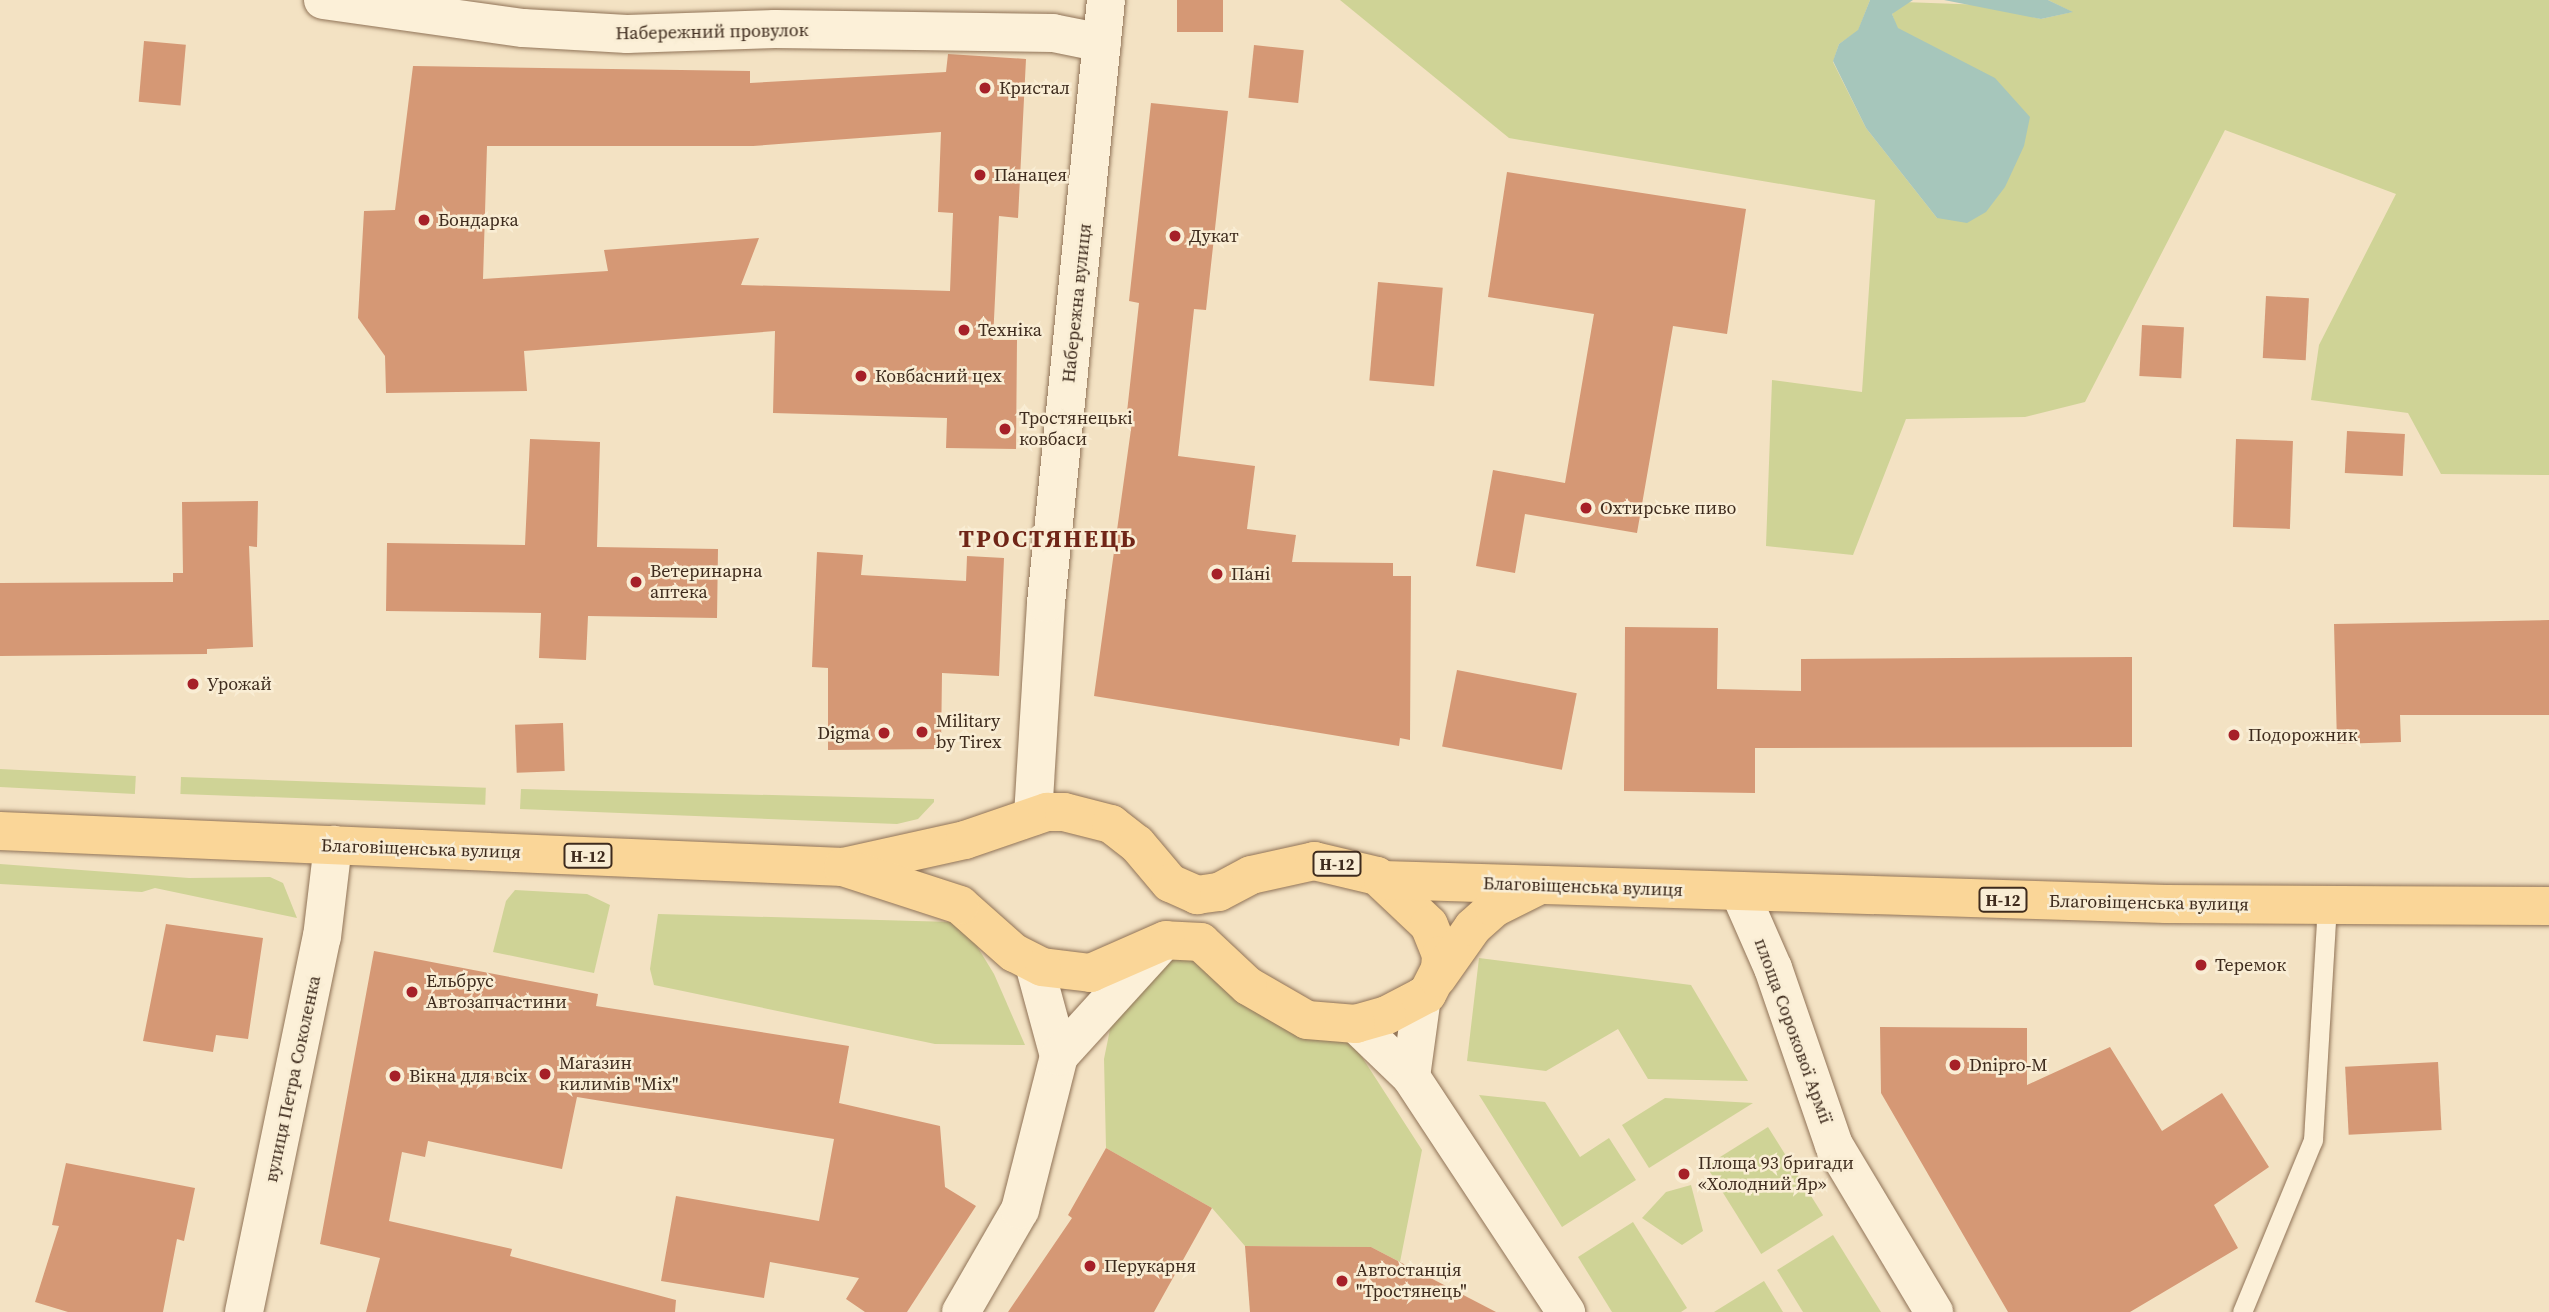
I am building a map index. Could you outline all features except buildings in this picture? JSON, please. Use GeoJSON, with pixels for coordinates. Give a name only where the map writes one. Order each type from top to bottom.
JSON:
{"type":"FeatureCollection","features":[{"type":"Feature","properties":{"kind":"main road","name":"Благовіщенська вулиця"},"geometry":{"type":"LineString","coordinates":[[0,831],[843,867],[965,840],[1033,816],[1064,812],[1111,824],[1137,844],[1166,878],[1197,895],[1222,890],[1251,874],[1314,861],[1383,880],[1456,883],[1740,893],[2327,907],[2549,906]]}},
{"type":"Feature","properties":{"kind":"main road"},"geometry":{"type":"LineString","coordinates":[[960,905],[952,890],[952,863],[965,840]]}},
{"type":"Feature","properties":{"kind":"main road","name":"Благовіщенська вулиця"},"geometry":{"type":"LineString","coordinates":[[843,867],[960,905],[1034,964],[1091,973],[1162,943],[1196,940],[1217,954],[1238,979],[1291,1014],[1356,1024]]}},
{"type":"Feature","properties":{"kind":"main road","name":"Н-12"},"geometry":{"type":"LineString","coordinates":[[1383,880],[1433,932],[1441,955],[1429,990]]}},
{"type":"Feature","properties":{"kind":"main road"},"geometry":{"type":"LineString","coordinates":[[1356,1024],[1429,990],[1473,927],[1505,901],[1540,886]]}},
{"type":"Feature","properties":{"kind":"street","name":"Набережний провулок"},"geometry":{"type":"LineString","coordinates":[[323,0],[523,28],[627,34],[775,29],[1053,33],[1102,43]]}},
{"type":"Feature","properties":{"kind":"street","name":"Набережна вулиця"},"geometry":{"type":"LineString","coordinates":[[1033,816],[1046,603],[1106,0]]}},
{"type":"Feature","properties":{"kind":"street","name":"вулиця Петра Соколенка"},"geometry":{"type":"LineString","coordinates":[[244,1312],[322,937],[333,845]]}},
{"type":"Feature","properties":{"kind":"street","name":"площа Сорокової Армії"},"geometry":{"type":"LineString","coordinates":[[1740,893],[1773,968],[1835,1145],[1934,1312]]}},
{"type":"Feature","properties":{"kind":"street"},"geometry":{"type":"LineString","coordinates":[[961,1312],[1020,1210],[1059,1056],[1162,943]]}},
{"type":"Feature","properties":{"kind":"street"},"geometry":{"type":"LineString","coordinates":[[1034,964],[1059,1056]]}},
{"type":"Feature","properties":{"kind":"street"},"geometry":{"type":"LineString","coordinates":[[1411,1077],[1429,990]]}},
{"type":"Feature","properties":{"kind":"street"},"geometry":{"type":"LineString","coordinates":[[1356,1024],[1411,1077],[1566,1312]]}},
{"type":"Feature","properties":{"kind":"lane"},"geometry":{"type":"LineString","coordinates":[[2242,1312],[2313,1140],[2327,907]]}},
{"type":"Feature","properties":{"kind":"green space"},"geometry":{"type":"Polygon","coordinates":[[[1340,0],[1870,0],[1858,31],[1839,44],[1833,62],[1866,128],[1937,218],[1926,46],[1897,28],[1892,14],[1903,2],[1986,5],[2041,19],[2072,12],[2048,0],[2549,0],[2549,475],[2441,474],[2408,413],[2311,400],[2319,345],[2396,194],[2225,130],[2085,402],[2025,417],[1906,419],[1853,555],[1766,546],[1772,380],[1862,392],[1875,200],[1509,138],[1340,0]]]}},
{"type":"Feature","properties":{"kind":"green space"},"geometry":{"type":"Polygon","coordinates":[[[0,769],[136,776],[135,794],[0,787],[0,769]]]}},
{"type":"Feature","properties":{"kind":"green space"},"geometry":{"type":"Polygon","coordinates":[[[181,777],[486,788],[485,805],[180,794],[181,777]]]}},
{"type":"Feature","properties":{"kind":"green space"},"geometry":{"type":"Polygon","coordinates":[[[521,789],[934,799],[934,802],[918,819],[897,824],[520,809],[521,789]]]}},
{"type":"Feature","properties":{"kind":"green space"},"geometry":{"type":"Polygon","coordinates":[[[0,864],[189,878],[270,877],[283,883],[297,918],[155,888],[142,892],[0,884],[0,864]]]}},
{"type":"Feature","properties":{"kind":"green space"},"geometry":{"type":"Polygon","coordinates":[[[515,890],[587,894],[610,905],[594,973],[493,952],[506,901],[515,890]]]}},
{"type":"Feature","properties":{"kind":"green space"},"geometry":{"type":"Polygon","coordinates":[[[658,914],[952,922],[969,933],[994,974],[1025,1045],[935,1044],[654,985],[650,969],[658,914]]]}},
{"type":"Feature","properties":{"kind":"green space"},"geometry":{"type":"Polygon","coordinates":[[[1162,943],[1349,1037],[1422,1150],[1400,1262],[1371,1247],[1245,1246],[1212,1208],[1106,1148],[1104,1059],[1118,990],[1162,943]]]}},
{"type":"Feature","properties":{"kind":"green space"},"geometry":{"type":"Polygon","coordinates":[[[1479,958],[1691,985],[1748,1081],[1648,1079],[1618,1029],[1546,1071],[1467,1061],[1479,958]]]}},
{"type":"Feature","properties":{"kind":"green space"},"geometry":{"type":"Polygon","coordinates":[[[1479,1095],[1545,1102],[1580,1157],[1609,1138],[1636,1180],[1562,1227],[1479,1095]]]}},
{"type":"Feature","properties":{"kind":"green space"},"geometry":{"type":"Polygon","coordinates":[[[1665,1098],[1753,1103],[1649,1168],[1622,1125],[1665,1098]]]}},
{"type":"Feature","properties":{"kind":"green space"},"geometry":{"type":"Polygon","coordinates":[[[1768,1127],[1823,1215],[1761,1254],[1706,1166],[1768,1127]]]}},
{"type":"Feature","properties":{"kind":"green space"},"geometry":{"type":"Polygon","coordinates":[[[1691,1185],[1703,1231],[1682,1245],[1642,1218],[1666,1192],[1691,1185]]]}},
{"type":"Feature","properties":{"kind":"green space"},"geometry":{"type":"Polygon","coordinates":[[[1633,1222],[1687,1308],[1681,1312],[1612,1312],[1578,1257],[1633,1222]]]}},
{"type":"Feature","properties":{"kind":"green space"},"geometry":{"type":"Polygon","coordinates":[[[1833,1235],[1881,1312],[1803,1312],[1777,1270],[1833,1235]]]}},
{"type":"Feature","properties":{"kind":"green space"},"geometry":{"type":"Polygon","coordinates":[[[1764,1281],[1783,1312],[1714,1312],[1764,1281]]]}},
{"type":"Feature","properties":{"kind":"water"},"geometry":{"type":"Polygon","coordinates":[[[1870,0],[1913,0],[1892,14],[1898,28],[1995,78],[2030,117],[2024,146],[2005,187],[1986,212],[1967,223],[1937,218],[1866,128],[1833,61],[1839,44],[1858,30],[1870,0]]]}},
{"type":"Feature","properties":{"kind":"water"},"geometry":{"type":"Polygon","coordinates":[[[1944,0],[2048,0],[2073,12],[2041,19],[1944,0]]]}},
{"type":"Feature","properties":{"kind":"place","name":"Кристал"},"geometry":{"type":"Point","coordinates":[985,88]}},
{"type":"Feature","properties":{"kind":"place","name":"Панацея"},"geometry":{"type":"Point","coordinates":[980,175]}},
{"type":"Feature","properties":{"kind":"place","name":"Бондарка"},"geometry":{"type":"Point","coordinates":[424,220]}},
{"type":"Feature","properties":{"kind":"place","name":"Дукат"},"geometry":{"type":"Point","coordinates":[1175,236]}},
{"type":"Feature","properties":{"kind":"place","name":"Техніка"},"geometry":{"type":"Point","coordinates":[964,330]}},
{"type":"Feature","properties":{"kind":"place","name":"Ковбасний цех"},"geometry":{"type":"Point","coordinates":[861,376]}},
{"type":"Feature","properties":{"kind":"place","name":"Тростянецькі ковбаси"},"geometry":{"type":"Point","coordinates":[1005,429]}},
{"type":"Feature","properties":{"kind":"place","name":"Охтирське пиво"},"geometry":{"type":"Point","coordinates":[1586,508]}},
{"type":"Feature","properties":{"kind":"place","name":"Пані"},"geometry":{"type":"Point","coordinates":[1217,574]}},
{"type":"Feature","properties":{"kind":"place","name":"Ветеринарна аптека"},"geometry":{"type":"Point","coordinates":[636,582]}},
{"type":"Feature","properties":{"kind":"place","name":"Урожай"},"geometry":{"type":"Point","coordinates":[193,684]}},
{"type":"Feature","properties":{"kind":"place","name":"Military by Tirex"},"geometry":{"type":"Point","coordinates":[922,732]}},
{"type":"Feature","properties":{"kind":"place","name":"Digma"},"geometry":{"type":"Point","coordinates":[884,733]}},
{"type":"Feature","properties":{"kind":"place","name":"Подорожник"},"geometry":{"type":"Point","coordinates":[2234,735]}},
{"type":"Feature","properties":{"kind":"place","name":"Теремок"},"geometry":{"type":"Point","coordinates":[2201,965]}},
{"type":"Feature","properties":{"kind":"place","name":"Ельбрус Автозапчастини"},"geometry":{"type":"Point","coordinates":[412,992]}},
{"type":"Feature","properties":{"kind":"place","name":"Dnipro-M"},"geometry":{"type":"Point","coordinates":[1955,1065]}},
{"type":"Feature","properties":{"kind":"place","name":"Магазин килимів \"Mix\""},"geometry":{"type":"Point","coordinates":[545,1074]}},
{"type":"Feature","properties":{"kind":"place","name":"Вікна для всіх"},"geometry":{"type":"Point","coordinates":[395,1076]}},
{"type":"Feature","properties":{"kind":"place","name":"Площа 93 бригади «Холодний Яр»"},"geometry":{"type":"Point","coordinates":[1684,1174]}},
{"type":"Feature","properties":{"kind":"place","name":"Перукарня"},"geometry":{"type":"Point","coordinates":[1090,1266]}},
{"type":"Feature","properties":{"kind":"place","name":"Автостанція \"Тростянець\""},"geometry":{"type":"Point","coordinates":[1342,1281]}},
{"type":"Feature","properties":{"kind":"district","name":"ТРОСТЯНЕЦЬ"},"geometry":{"type":"Point","coordinates":[1048,539]}}]}
